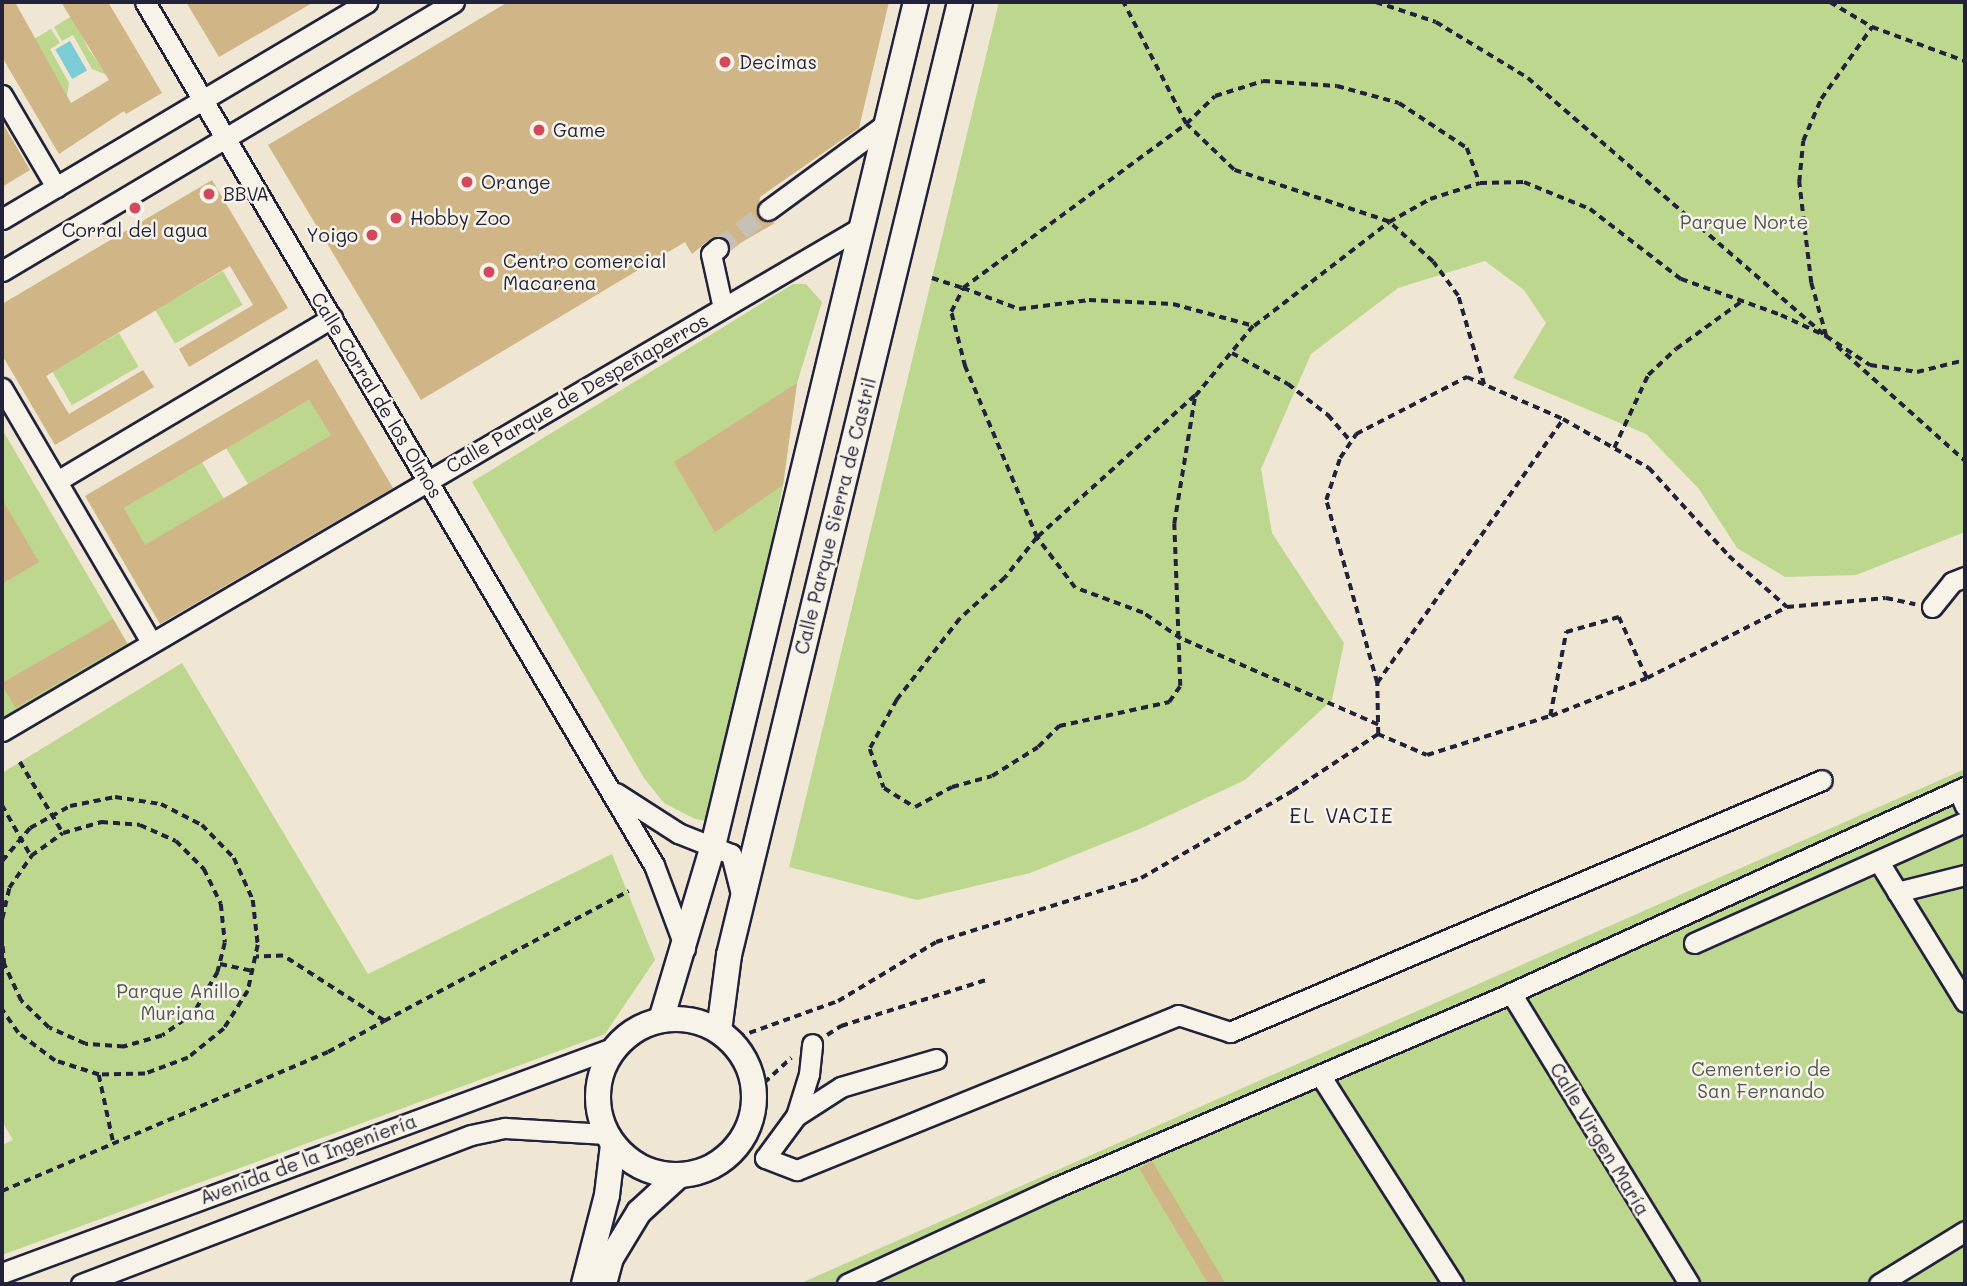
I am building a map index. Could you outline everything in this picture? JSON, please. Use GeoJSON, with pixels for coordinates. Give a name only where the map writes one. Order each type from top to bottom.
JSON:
{"type":"FeatureCollection","features":[{"type":"Feature","properties":{"kind":"main road","name":"Calle Parque Sierra de Castril"},"geometry":{"type":"LineString","coordinates":[[661,1020],[685,949],[713,846],[916,2]]}},
{"type":"Feature","properties":{"kind":"main road","name":"Calle Parque Sierra de Castril"},"geometry":{"type":"LineString","coordinates":[[724,1035],[729,955],[960,2]]}},
{"type":"Feature","properties":{"kind":"main road"},"geometry":{"type":"LineString","coordinates":[[584,1284],[607,1195],[609,1140],[597,1105],[600,1074],[615,1047],[636,1029],[661,1020],[691,1020],[724,1035],[748,1065],[755,1091],[747,1133],[718,1165],[677,1177],[639,1212],[611,1258],[604,1284]]}},
{"type":"Feature","properties":{"kind":"main road"},"geometry":{"type":"LineString","coordinates":[[609,1140],[641,1168],[677,1177]]}},
{"type":"Feature","properties":{"kind":"street","name":"Calle Corral de los Olmos"},"geometry":{"type":"LineString","coordinates":[[145,2],[654,865],[685,949]]}},
{"type":"Feature","properties":{"kind":"street"},"geometry":{"type":"LineString","coordinates":[[2,219],[368,2]]}},
{"type":"Feature","properties":{"kind":"street"},"geometry":{"type":"LineString","coordinates":[[2,271],[454,2]]}},
{"type":"Feature","properties":{"kind":"street"},"geometry":{"type":"LineString","coordinates":[[2,95],[56,187]]}},
{"type":"Feature","properties":{"kind":"street"},"geometry":{"type":"LineString","coordinates":[[768,210],[887,123]]}},
{"type":"Feature","properties":{"kind":"street","name":"Calle Parque de Despeñaperros"},"geometry":{"type":"LineString","coordinates":[[2,731],[863,226]]}},
{"type":"Feature","properties":{"kind":"street"},"geometry":{"type":"LineString","coordinates":[[718,248],[711,254],[723,308]]}},
{"type":"Feature","properties":{"kind":"street"},"geometry":{"type":"LineString","coordinates":[[57,481],[332,318]]}},
{"type":"Feature","properties":{"kind":"street"},"geometry":{"type":"LineString","coordinates":[[2,388],[151,642]]}},
{"type":"Feature","properties":{"kind":"street"},"geometry":{"type":"LineString","coordinates":[[1932,607],[1952,582],[1965,576]]}},
{"type":"Feature","properties":{"kind":"street"},"geometry":{"type":"LineString","coordinates":[[812,1044],[809,1074],[796,1116],[765,1158],[797,1170],[1178,1015],[1230,1032],[1822,780]]}},
{"type":"Feature","properties":{"kind":"street"},"geometry":{"type":"LineString","coordinates":[[610,788],[678,833],[731,855],[740,877],[741,904]]}},
{"type":"Feature","properties":{"kind":"street"},"geometry":{"type":"LineString","coordinates":[[847,1284],[1057,1187],[1511,993],[1963,794]]}},
{"type":"Feature","properties":{"kind":"street"},"geometry":{"type":"LineString","coordinates":[[1694,943],[1965,822]]}},
{"type":"Feature","properties":{"kind":"street"},"geometry":{"type":"LineString","coordinates":[[1879,862],[1965,1002]]}},
{"type":"Feature","properties":{"kind":"street"},"geometry":{"type":"LineString","coordinates":[[1897,892],[1965,875]]}},
{"type":"Feature","properties":{"kind":"street","name":"Calle Virgen María"},"geometry":{"type":"LineString","coordinates":[[1511,993],[1689,1284]]}},
{"type":"Feature","properties":{"kind":"street","name":"Avenida de la Ingeniería"},"geometry":{"type":"LineString","coordinates":[[2,1273],[615,1047]]}},
{"type":"Feature","properties":{"kind":"street"},"geometry":{"type":"LineString","coordinates":[[796,1116],[841,1087],[936,1059]]}},
{"type":"Feature","properties":{"kind":"street"},"geometry":{"type":"LineString","coordinates":[[1320,1075],[1453,1284]]}},
{"type":"Feature","properties":{"kind":"street","name":"Avenida de la Ingeniería"},"geometry":{"type":"LineString","coordinates":[[81,1284],[471,1135],[505,1128],[609,1140]]}},
{"type":"Feature","properties":{"kind":"street"},"geometry":{"type":"LineString","coordinates":[[1879,1284],[1965,1231]]}},
{"type":"Feature","properties":{"kind":"path"},"geometry":{"type":"LineString","coordinates":[[1122,2],[1186,124],[1234,170],[1388,222],[1433,262],[1458,296],[1484,384]]}},
{"type":"Feature","properties":{"kind":"path"},"geometry":{"type":"LineString","coordinates":[[1376,2],[1436,22],[1528,79],[1826,336],[1965,461]]}},
{"type":"Feature","properties":{"kind":"path"},"geometry":{"type":"LineString","coordinates":[[1830,2],[1872,27],[1965,61]]}},
{"type":"Feature","properties":{"kind":"path"},"geometry":{"type":"LineString","coordinates":[[1826,336],[1811,283],[1799,182],[1803,141],[1821,99],[1872,27]]}},
{"type":"Feature","properties":{"kind":"path"},"geometry":{"type":"LineString","coordinates":[[1378,725],[1181,639],[1143,613],[1075,588],[1037,538],[965,367],[951,312],[963,288],[1186,124],[1215,96],[1263,81],[1337,86],[1399,103],[1467,148],[1480,183]]}},
{"type":"Feature","properties":{"kind":"path"},"geometry":{"type":"LineString","coordinates":[[1195,396],[1174,524],[1172,565],[1181,639],[1180,687],[1169,702],[1059,726],[1038,747],[992,776],[952,787],[915,807],[884,788],[870,749],[897,700],[960,619],[1005,578],[1037,538],[1195,396],[1254,326],[1388,222],[1430,199],[1480,183],[1524,182],[1590,208],[1681,279],[1826,336],[1870,365],[1917,372],[1965,360]]}},
{"type":"Feature","properties":{"kind":"path"},"geometry":{"type":"LineString","coordinates":[[932,278],[1019,309],[1089,300],[1173,304],[1254,326]]}},
{"type":"Feature","properties":{"kind":"path"},"geometry":{"type":"LineString","coordinates":[[1614,448],[1647,375],[1676,349],[1742,301]]}},
{"type":"Feature","properties":{"kind":"path"},"geometry":{"type":"LineString","coordinates":[[1232,353],[1288,384],[1328,415],[1352,441]]}},
{"type":"Feature","properties":{"kind":"path"},"geometry":{"type":"LineString","coordinates":[[1378,734],[1377,684],[1326,500],[1340,458],[1356,435],[1467,377],[1563,419],[1649,468],[1729,556],[1787,607]]}},
{"type":"Feature","properties":{"kind":"path"},"geometry":{"type":"LineString","coordinates":[[1377,684],[1563,419]]}},
{"type":"Feature","properties":{"kind":"path"},"geometry":{"type":"LineString","coordinates":[[1378,734],[1427,755],[1550,716],[1647,678],[1787,607],[1886,598],[1932,607]]}},
{"type":"Feature","properties":{"kind":"path"},"geometry":{"type":"LineString","coordinates":[[1550,716],[1566,632],[1619,617],[1647,678]]}},
{"type":"Feature","properties":{"kind":"path"},"geometry":{"type":"LineString","coordinates":[[724,1035],[838,1001],[936,942],[1142,878],[1292,791],[1378,734]]}},
{"type":"Feature","properties":{"kind":"path"},"geometry":{"type":"LineString","coordinates":[[20,762],[63,833]]}},
{"type":"Feature","properties":{"kind":"path"},"geometry":{"type":"LineString","coordinates":[[2,861],[21,838],[70,806],[115,797],[161,804],[202,825],[234,858],[253,900],[256,957],[248,990],[224,1029],[188,1058],[145,1074],[99,1075],[55,1061],[18,1033],[2,1010]]}},
{"type":"Feature","properties":{"kind":"path"},"geometry":{"type":"LineString","coordinates":[[2,804],[31,856]]}},
{"type":"Feature","properties":{"kind":"path"},"geometry":{"type":"LineString","coordinates":[[2,919],[9,888],[31,856],[63,833],[101,822],[140,825],[176,841],[204,869],[221,904],[225,943],[220,964],[194,1013],[162,1036],[124,1047],[85,1044],[50,1028],[21,1001],[4,965],[2,944]]}},
{"type":"Feature","properties":{"kind":"path"},"geometry":{"type":"LineString","coordinates":[[2,1191],[113,1141],[328,1052],[629,891]]}},
{"type":"Feature","properties":{"kind":"path"},"geometry":{"type":"LineString","coordinates":[[256,957],[283,957],[384,1021]]}},
{"type":"Feature","properties":{"kind":"path"},"geometry":{"type":"LineString","coordinates":[[220,964],[252,971]]}},
{"type":"Feature","properties":{"kind":"path"},"geometry":{"type":"LineString","coordinates":[[755,1091],[812,1044],[841,1026],[986,980]]}},
{"type":"Feature","properties":{"kind":"path"},"geometry":{"type":"LineString","coordinates":[[99,1075],[113,1141]]}},
{"type":"Feature","properties":{"kind":"green space","name":"Parque Norte"},"geometry":{"type":"Polygon","coordinates":[[[999,2],[1965,2],[1965,532],[1856,575],[1785,577],[1737,548],[1699,489],[1646,434],[1513,378],[1546,323],[1524,290],[1485,261],[1398,288],[1311,354],[1261,469],[1272,533],[1344,643],[1332,700],[1245,780],[1142,828],[1030,873],[917,900],[789,867],[999,2]]]}},
{"type":"Feature","properties":{"kind":"green space"},"geometry":{"type":"Polygon","coordinates":[[[72,16],[89,50],[107,75],[92,69],[73,35],[62,41],[54,27],[72,16]]]}},
{"type":"Feature","properties":{"kind":"green space"},"geometry":{"type":"Polygon","coordinates":[[[51,29],[60,43],[50,49],[69,83],[67,96],[34,39],[51,29]]]}},
{"type":"Feature","properties":{"kind":"green space"},"geometry":{"type":"Polygon","coordinates":[[[223,271],[243,305],[175,344],[155,310],[223,271]]]}},
{"type":"Feature","properties":{"kind":"green space"},"geometry":{"type":"Polygon","coordinates":[[[793,284],[806,284],[822,302],[797,383],[783,485],[719,823],[695,819],[664,803],[644,778],[472,482],[793,284]]]}},
{"type":"Feature","properties":{"kind":"green space"},"geometry":{"type":"Polygon","coordinates":[[[119,333],[138,367],[72,405],[52,372],[119,333]]]}},
{"type":"Feature","properties":{"kind":"green space"},"geometry":{"type":"Polygon","coordinates":[[[309,400],[343,428],[248,484],[226,448],[309,400]]]}},
{"type":"Feature","properties":{"kind":"green space"},"geometry":{"type":"Polygon","coordinates":[[[2,429],[132,651],[2,727],[2,429]]]}},
{"type":"Feature","properties":{"kind":"green space"},"geometry":{"type":"Polygon","coordinates":[[[202,462],[224,499],[134,552],[136,530],[124,508],[202,462]]]}},
{"type":"Feature","properties":{"kind":"green space","name":"Parque Anillo Muriana"},"geometry":{"type":"Polygon","coordinates":[[[182,663],[368,974],[612,854],[655,960],[605,1034],[2,1255],[2,1145],[13,1140],[2,1121],[2,773],[182,663]]]}},
{"type":"Feature","properties":{"kind":"green space","name":"Cementerio de San Fernando"},"geometry":{"type":"Polygon","coordinates":[[[1965,769],[1965,1284],[799,1284],[1965,769]]]}},
{"type":"Feature","properties":{"kind":"water"},"geometry":{"type":"Polygon","coordinates":[[[70,41],[87,70],[72,79],[55,50],[70,41]]]}},
{"type":"Feature","properties":{"kind":"building"},"geometry":{"type":"Polygon","coordinates":[[[2,2],[15,2],[71,103],[109,80],[61,2],[108,2],[162,93],[126,114],[124,111],[59,154],[2,57],[2,2]]]}},
{"type":"Feature","properties":{"kind":"building"},"geometry":{"type":"Polygon","coordinates":[[[186,2],[314,2],[219,57],[186,2]]]}},
{"type":"Feature","properties":{"kind":"building","name":"Centro comercial Macarena"},"geometry":{"type":"Polygon","coordinates":[[[508,2],[889,2],[859,128],[760,197],[758,217],[775,223],[730,249],[721,236],[711,238],[692,254],[685,242],[421,400],[268,145],[508,2]]]}},
{"type":"Feature","properties":{"kind":"building"},"geometry":{"type":"Polygon","coordinates":[[[2,122],[30,170],[2,187],[2,122]]]}},
{"type":"Feature","properties":{"kind":"building"},"geometry":{"type":"Polygon","coordinates":[[[212,180],[288,308],[189,367],[179,349],[253,305],[230,266],[46,376],[69,414],[143,370],[154,387],[55,445],[2,355],[2,304],[212,180]]]}},
{"type":"Feature","properties":{"kind":"building"},"geometry":{"type":"Polygon","coordinates":[[[317,359],[393,488],[160,624],[85,496],[317,359]],[[309,400],[124,508],[145,545],[331,435],[309,400]]]}},
{"type":"Feature","properties":{"kind":"building"},"geometry":{"type":"Polygon","coordinates":[[[797,383],[783,485],[715,532],[674,462],[797,383]]]}},
{"type":"Feature","properties":{"kind":"building"},"geometry":{"type":"Polygon","coordinates":[[[2,499],[39,562],[2,584],[2,499]]]}},
{"type":"Feature","properties":{"kind":"building"},"geometry":{"type":"Polygon","coordinates":[[[113,619],[127,643],[15,708],[2,683],[113,619]]]}},
{"type":"Feature","properties":{"kind":"building"},"geometry":{"type":"Polygon","coordinates":[[[1152,1161],[1226,1284],[1208,1284],[1139,1169],[1152,1161]]]}},
{"type":"Feature","properties":{"kind":"tunnel"},"geometry":{"type":"LineString","coordinates":[[718,248],[768,210]]}},
{"type":"Feature","properties":{"kind":"place","name":"Decimas"},"geometry":{"type":"Point","coordinates":[725,62]}},
{"type":"Feature","properties":{"kind":"place","name":"Game"},"geometry":{"type":"Point","coordinates":[539,130]}},
{"type":"Feature","properties":{"kind":"place","name":"Orange"},"geometry":{"type":"Point","coordinates":[467,182]}},
{"type":"Feature","properties":{"kind":"place","name":"BBVA"},"geometry":{"type":"Point","coordinates":[209,194]}},
{"type":"Feature","properties":{"kind":"place","name":"Corral del agua"},"geometry":{"type":"Point","coordinates":[135,208]}},
{"type":"Feature","properties":{"kind":"place","name":"Hobby Zoo"},"geometry":{"type":"Point","coordinates":[396,218]}},
{"type":"Feature","properties":{"kind":"place","name":"Yoigo"},"geometry":{"type":"Point","coordinates":[372,235]}},
{"type":"Feature","properties":{"kind":"place","name":"Centro comercial Macarena"},"geometry":{"type":"Point","coordinates":[489,272]}},
{"type":"Feature","properties":{"kind":"district","name":"EL VACIE"},"geometry":{"type":"Point","coordinates":[1342,815]}}]}
